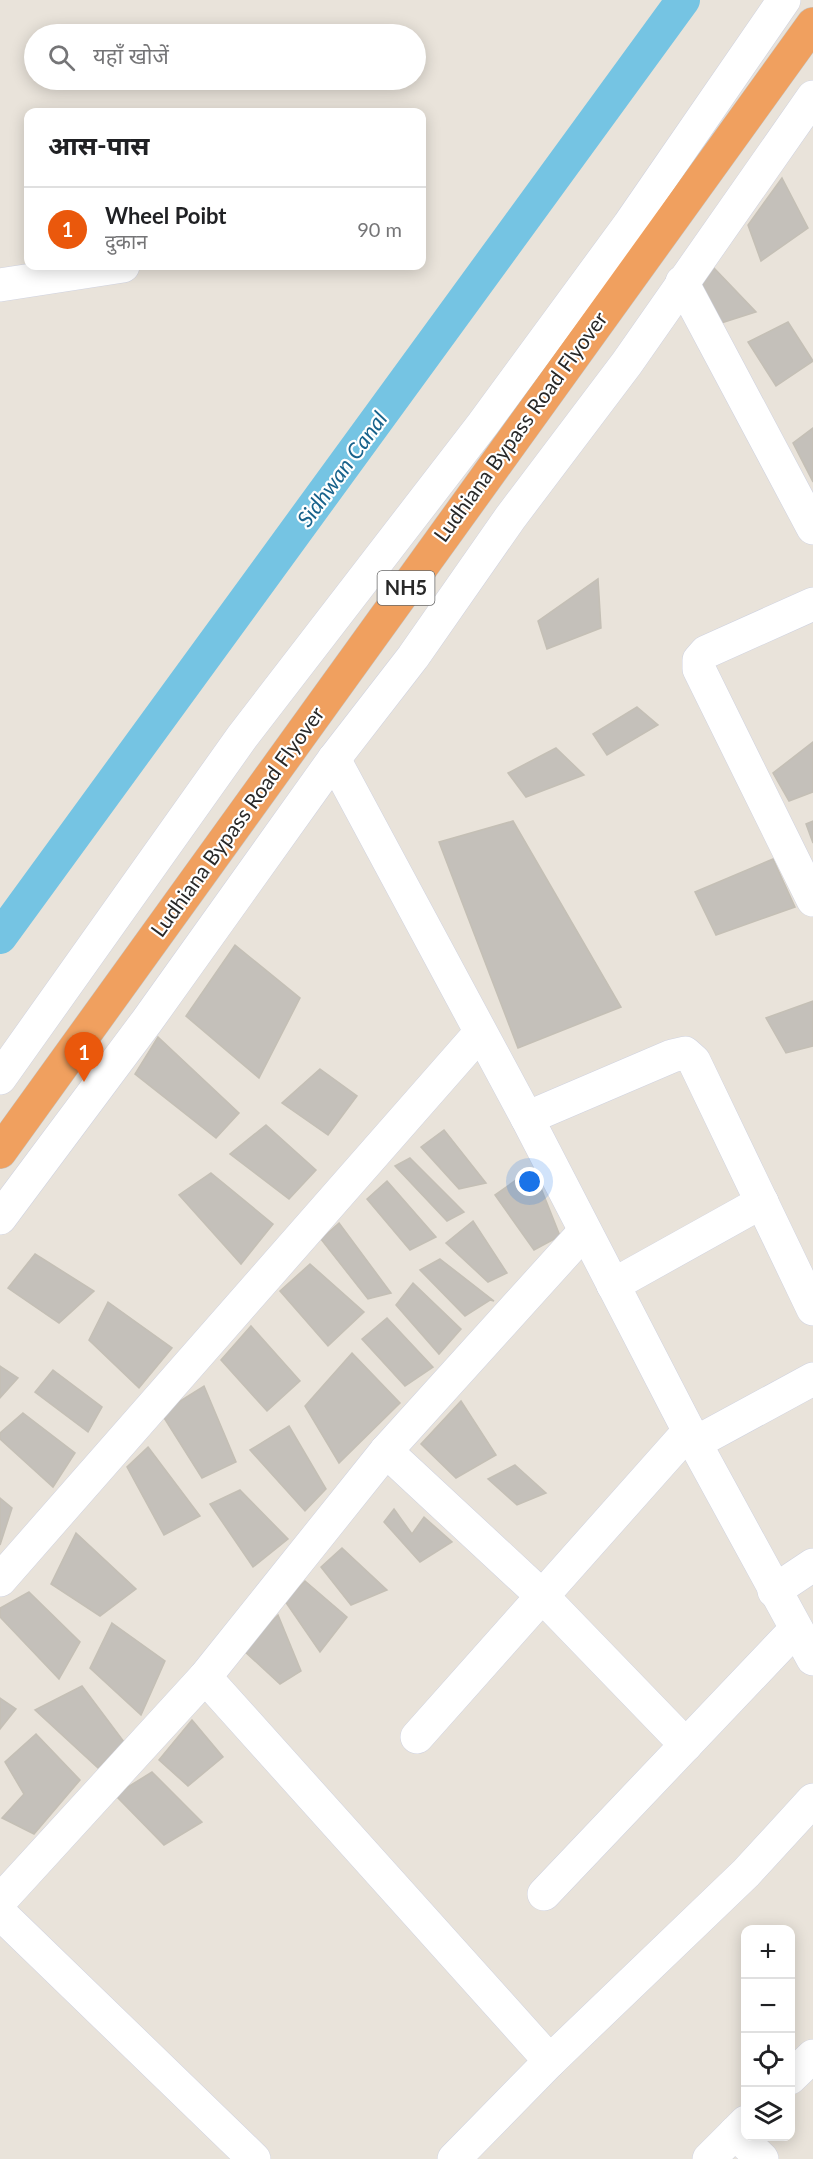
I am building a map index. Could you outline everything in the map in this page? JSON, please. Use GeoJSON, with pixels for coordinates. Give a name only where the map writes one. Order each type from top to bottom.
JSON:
{"type":"FeatureCollection","features":[{"type":"Feature","properties":{"kind":"highway","name":"Ludhiana Bypass Road Flyover"},"geometry":{"type":"LineString","coordinates":[[0,1152],[813,24]]}},
{"type":"Feature","properties":{"kind":"street"},"geometry":{"type":"LineString","coordinates":[[0,1078],[242,737],[483,424],[629,225],[784,0]]}},
{"type":"Feature","properties":{"kind":"street"},"geometry":{"type":"LineString","coordinates":[[0,1218],[140,1030],[334,759],[413,657],[510,518],[627,363],[682,282],[810,111]]}},
{"type":"Feature","properties":{"kind":"street"},"geometry":{"type":"LineString","coordinates":[[0,285],[97,270]]}},
{"type":"Feature","properties":{"kind":"street"},"geometry":{"type":"LineString","coordinates":[[682,282],[813,528]]}},
{"type":"Feature","properties":{"kind":"street"},"geometry":{"type":"LineString","coordinates":[[813,604],[706,652],[699,660],[699,669],[813,900]]}},
{"type":"Feature","properties":{"kind":"street"},"geometry":{"type":"LineString","coordinates":[[334,759],[526,1118],[692,1437],[795,1630],[813,1659]]}},
{"type":"Feature","properties":{"kind":"street"},"geometry":{"type":"LineString","coordinates":[[0,1580],[480,1033]]}},
{"type":"Feature","properties":{"kind":"street"},"geometry":{"type":"LineString","coordinates":[[526,1118],[672,1056],[685,1053],[694,1061],[813,1309]]}},
{"type":"Feature","properties":{"kind":"street"},"geometry":{"type":"LineString","coordinates":[[613,1285],[762,1202]]}},
{"type":"Feature","properties":{"kind":"street"},"geometry":{"type":"LineString","coordinates":[[0,1901],[205,1677],[386,1451],[585,1231]]}},
{"type":"Feature","properties":{"kind":"street"},"geometry":{"type":"LineString","coordinates":[[417,1737],[541,1595],[692,1437],[813,1379]]}},
{"type":"Feature","properties":{"kind":"street"},"geometry":{"type":"LineString","coordinates":[[386,1451],[541,1595],[686,1745]]}},
{"type":"Feature","properties":{"kind":"street"},"geometry":{"type":"LineString","coordinates":[[774,1591],[813,1565]]}},
{"type":"Feature","properties":{"kind":"street"},"geometry":{"type":"LineString","coordinates":[[544,1894],[795,1630]]}},
{"type":"Feature","properties":{"kind":"street"},"geometry":{"type":"LineString","coordinates":[[205,1677],[550,2061]]}},
{"type":"Feature","properties":{"kind":"street"},"geometry":{"type":"LineString","coordinates":[[454,2159],[550,2061],[746,1873],[813,1800]]}},
{"type":"Feature","properties":{"kind":"street"},"geometry":{"type":"LineString","coordinates":[[0,1913],[254,2159]]}},
{"type":"Feature","properties":{"kind":"street"},"geometry":{"type":"LineString","coordinates":[[795,2073],[813,2056]]}},
{"type":"Feature","properties":{"kind":"street"},"geometry":{"type":"LineString","coordinates":[[709,2159],[740,2127],[762,2159]]}},
{"type":"Feature","properties":{"kind":"building"},"geometry":{"type":"Polygon","coordinates":[[[782,178],[808,228],[761,261],[748,225],[782,178]]]}},
{"type":"Feature","properties":{"kind":"building"},"geometry":{"type":"Polygon","coordinates":[[[714,268],[756,312],[721,323],[697,276],[714,268]]]}},
{"type":"Feature","properties":{"kind":"building"},"geometry":{"type":"Polygon","coordinates":[[[788,322],[813,361],[776,386],[748,342],[788,322]]]}},
{"type":"Feature","properties":{"kind":"building"},"geometry":{"type":"Polygon","coordinates":[[[813,428],[813,482],[793,443],[813,428]]]}},
{"type":"Feature","properties":{"kind":"building"},"geometry":{"type":"Polygon","coordinates":[[[598,579],[601,628],[547,649],[538,621],[598,579]]]}},
{"type":"Feature","properties":{"kind":"building"},"geometry":{"type":"Polygon","coordinates":[[[637,707],[658,725],[607,755],[593,734],[637,707]]]}},
{"type":"Feature","properties":{"kind":"building"},"geometry":{"type":"Polygon","coordinates":[[[813,742],[813,792],[789,801],[773,773],[813,742]]]}},
{"type":"Feature","properties":{"kind":"building"},"geometry":{"type":"Polygon","coordinates":[[[556,748],[584,775],[526,797],[508,773],[556,748]]]}},
{"type":"Feature","properties":{"kind":"building"},"geometry":{"type":"Polygon","coordinates":[[[513,821],[621,1007],[518,1048],[439,842],[513,821]]]}},
{"type":"Feature","properties":{"kind":"building"},"geometry":{"type":"Polygon","coordinates":[[[813,821],[813,843],[806,824],[813,821]]]}},
{"type":"Feature","properties":{"kind":"building"},"geometry":{"type":"Polygon","coordinates":[[[773,859],[795,907],[716,935],[695,892],[773,859]]]}},
{"type":"Feature","properties":{"kind":"building"},"geometry":{"type":"Polygon","coordinates":[[[235,945],[300,998],[259,1078],[186,1016],[235,945]]]}},
{"type":"Feature","properties":{"kind":"building"},"geometry":{"type":"Polygon","coordinates":[[[813,1001],[813,1046],[786,1053],[766,1018],[813,1001]]]}},
{"type":"Feature","properties":{"kind":"building"},"geometry":{"type":"Polygon","coordinates":[[[158,1037],[239,1113],[216,1138],[135,1074],[158,1037]]]}},
{"type":"Feature","properties":{"kind":"building"},"geometry":{"type":"Polygon","coordinates":[[[320,1069],[357,1096],[328,1135],[282,1103],[320,1069]]]}},
{"type":"Feature","properties":{"kind":"building"},"geometry":{"type":"Polygon","coordinates":[[[266,1125],[316,1170],[289,1199],[230,1154],[266,1125]]]}},
{"type":"Feature","properties":{"kind":"building"},"geometry":{"type":"Polygon","coordinates":[[[444,1130],[486,1183],[459,1189],[421,1147],[444,1130]]]}},
{"type":"Feature","properties":{"kind":"building"},"geometry":{"type":"Polygon","coordinates":[[[410,1158],[464,1212],[447,1221],[395,1166],[410,1158]]]}},
{"type":"Feature","properties":{"kind":"building"},"geometry":{"type":"Polygon","coordinates":[[[533,1168],[560,1236],[534,1250],[495,1195],[533,1168]]]}},
{"type":"Feature","properties":{"kind":"building"},"geometry":{"type":"Polygon","coordinates":[[[211,1173],[273,1224],[241,1264],[179,1195],[211,1173]]]}},
{"type":"Feature","properties":{"kind":"building"},"geometry":{"type":"Polygon","coordinates":[[[387,1181],[436,1237],[410,1250],[367,1199],[387,1181]]]}},
{"type":"Feature","properties":{"kind":"building"},"geometry":{"type":"Polygon","coordinates":[[[473,1221],[507,1273],[488,1282],[446,1243],[473,1221]]]}},
{"type":"Feature","properties":{"kind":"building"},"geometry":{"type":"Polygon","coordinates":[[[339,1223],[391,1293],[368,1299],[321,1239],[339,1223]]]}},
{"type":"Feature","properties":{"kind":"building"},"geometry":{"type":"Polygon","coordinates":[[[35,1254],[94,1291],[59,1323],[8,1288],[35,1254]]]}},
{"type":"Feature","properties":{"kind":"building"},"geometry":{"type":"Polygon","coordinates":[[[440,1259],[494,1301],[490,1300],[465,1316],[420,1270],[440,1259]]]}},
{"type":"Feature","properties":{"kind":"building"},"geometry":{"type":"Polygon","coordinates":[[[310,1264],[364,1312],[328,1346],[280,1291],[310,1264]]]}},
{"type":"Feature","properties":{"kind":"building"},"geometry":{"type":"Polygon","coordinates":[[[413,1283],[461,1329],[439,1354],[396,1305],[413,1283]]]}},
{"type":"Feature","properties":{"kind":"building"},"geometry":{"type":"Polygon","coordinates":[[[108,1302],[172,1348],[139,1388],[89,1340],[108,1302]]]}},
{"type":"Feature","properties":{"kind":"building"},"geometry":{"type":"Polygon","coordinates":[[[387,1318],[433,1367],[405,1386],[362,1339],[387,1318]]]}},
{"type":"Feature","properties":{"kind":"building"},"geometry":{"type":"Polygon","coordinates":[[[251,1326],[300,1381],[267,1411],[221,1360],[251,1326]]]}},
{"type":"Feature","properties":{"kind":"building"},"geometry":{"type":"Polygon","coordinates":[[[352,1353],[400,1403],[339,1463],[305,1406],[352,1353]]]}},
{"type":"Feature","properties":{"kind":"building"},"geometry":{"type":"Polygon","coordinates":[[[0,1366],[18,1378],[0,1398],[0,1366]]]}},
{"type":"Feature","properties":{"kind":"building"},"geometry":{"type":"Polygon","coordinates":[[[53,1370],[102,1407],[88,1432],[35,1392],[53,1370]]]}},
{"type":"Feature","properties":{"kind":"building"},"geometry":{"type":"Polygon","coordinates":[[[204,1386],[236,1462],[202,1478],[161,1413],[204,1386]]]}},
{"type":"Feature","properties":{"kind":"building"},"geometry":{"type":"Polygon","coordinates":[[[461,1401],[496,1455],[456,1478],[421,1444],[461,1401]]]}},
{"type":"Feature","properties":{"kind":"building"},"geometry":{"type":"Polygon","coordinates":[[[23,1413],[75,1453],[53,1487],[0,1439],[0,1433],[23,1413]]]}},
{"type":"Feature","properties":{"kind":"building"},"geometry":{"type":"Polygon","coordinates":[[[289,1426],[326,1489],[305,1511],[250,1450],[289,1426]]]}},
{"type":"Feature","properties":{"kind":"building"},"geometry":{"type":"Polygon","coordinates":[[[148,1447],[200,1516],[164,1535],[127,1467],[148,1447]]]}},
{"type":"Feature","properties":{"kind":"building"},"geometry":{"type":"Polygon","coordinates":[[[515,1465],[546,1493],[517,1505],[488,1479],[515,1465]]]}},
{"type":"Feature","properties":{"kind":"building"},"geometry":{"type":"Polygon","coordinates":[[[240,1490],[288,1539],[253,1567],[210,1504],[240,1490]]]}},
{"type":"Feature","properties":{"kind":"building"},"geometry":{"type":"Polygon","coordinates":[[[0,1498],[12,1508],[0,1545],[0,1498]]]}},
{"type":"Feature","properties":{"kind":"building"},"geometry":{"type":"Polygon","coordinates":[[[394,1509],[412,1534],[424,1517],[452,1542],[420,1562],[384,1522],[394,1509]]]}},
{"type":"Feature","properties":{"kind":"building"},"geometry":{"type":"Polygon","coordinates":[[[76,1533],[136,1589],[100,1616],[51,1584],[76,1533]]]}},
{"type":"Feature","properties":{"kind":"building"},"geometry":{"type":"Polygon","coordinates":[[[342,1548],[387,1590],[351,1605],[321,1567],[342,1548]]]}},
{"type":"Feature","properties":{"kind":"building"},"geometry":{"type":"Polygon","coordinates":[[[305,1581],[347,1617],[320,1652],[285,1601],[305,1581]]]}},
{"type":"Feature","properties":{"kind":"building"},"geometry":{"type":"Polygon","coordinates":[[[29,1592],[80,1642],[59,1679],[0,1617],[0,1608],[29,1592]]]}},
{"type":"Feature","properties":{"kind":"building"},"geometry":{"type":"Polygon","coordinates":[[[278,1615],[301,1671],[280,1684],[242,1649],[278,1615]]]}},
{"type":"Feature","properties":{"kind":"building"},"geometry":{"type":"Polygon","coordinates":[[[112,1623],[165,1661],[141,1715],[90,1668],[112,1623]]]}},
{"type":"Feature","properties":{"kind":"building"},"geometry":{"type":"Polygon","coordinates":[[[82,1686],[124,1742],[98,1768],[35,1710],[82,1686]]]}},
{"type":"Feature","properties":{"kind":"building"},"geometry":{"type":"Polygon","coordinates":[[[0,1698],[16,1709],[0,1729],[0,1698]]]}},
{"type":"Feature","properties":{"kind":"building"},"geometry":{"type":"Polygon","coordinates":[[[192,1720],[223,1757],[188,1786],[159,1760],[192,1720]]]}},
{"type":"Feature","properties":{"kind":"building"},"geometry":{"type":"Polygon","coordinates":[[[36,1734],[80,1780],[34,1834],[2,1818],[24,1794],[5,1762],[36,1734]]]}},
{"type":"Feature","properties":{"kind":"building"},"geometry":{"type":"Polygon","coordinates":[[[152,1772],[202,1822],[164,1845],[115,1795],[152,1772]]]}},
{"type":"Feature","properties":{"kind":"waterway","name":"Sidhwan Canal"},"geometry":{"type":"LineString","coordinates":[[0,937],[683,0]]}},
{"type":"Feature","properties":{"kind":"place","name":"Wheel Poibt"},"geometry":{"type":"Point","coordinates":[84,1082]}}]}
